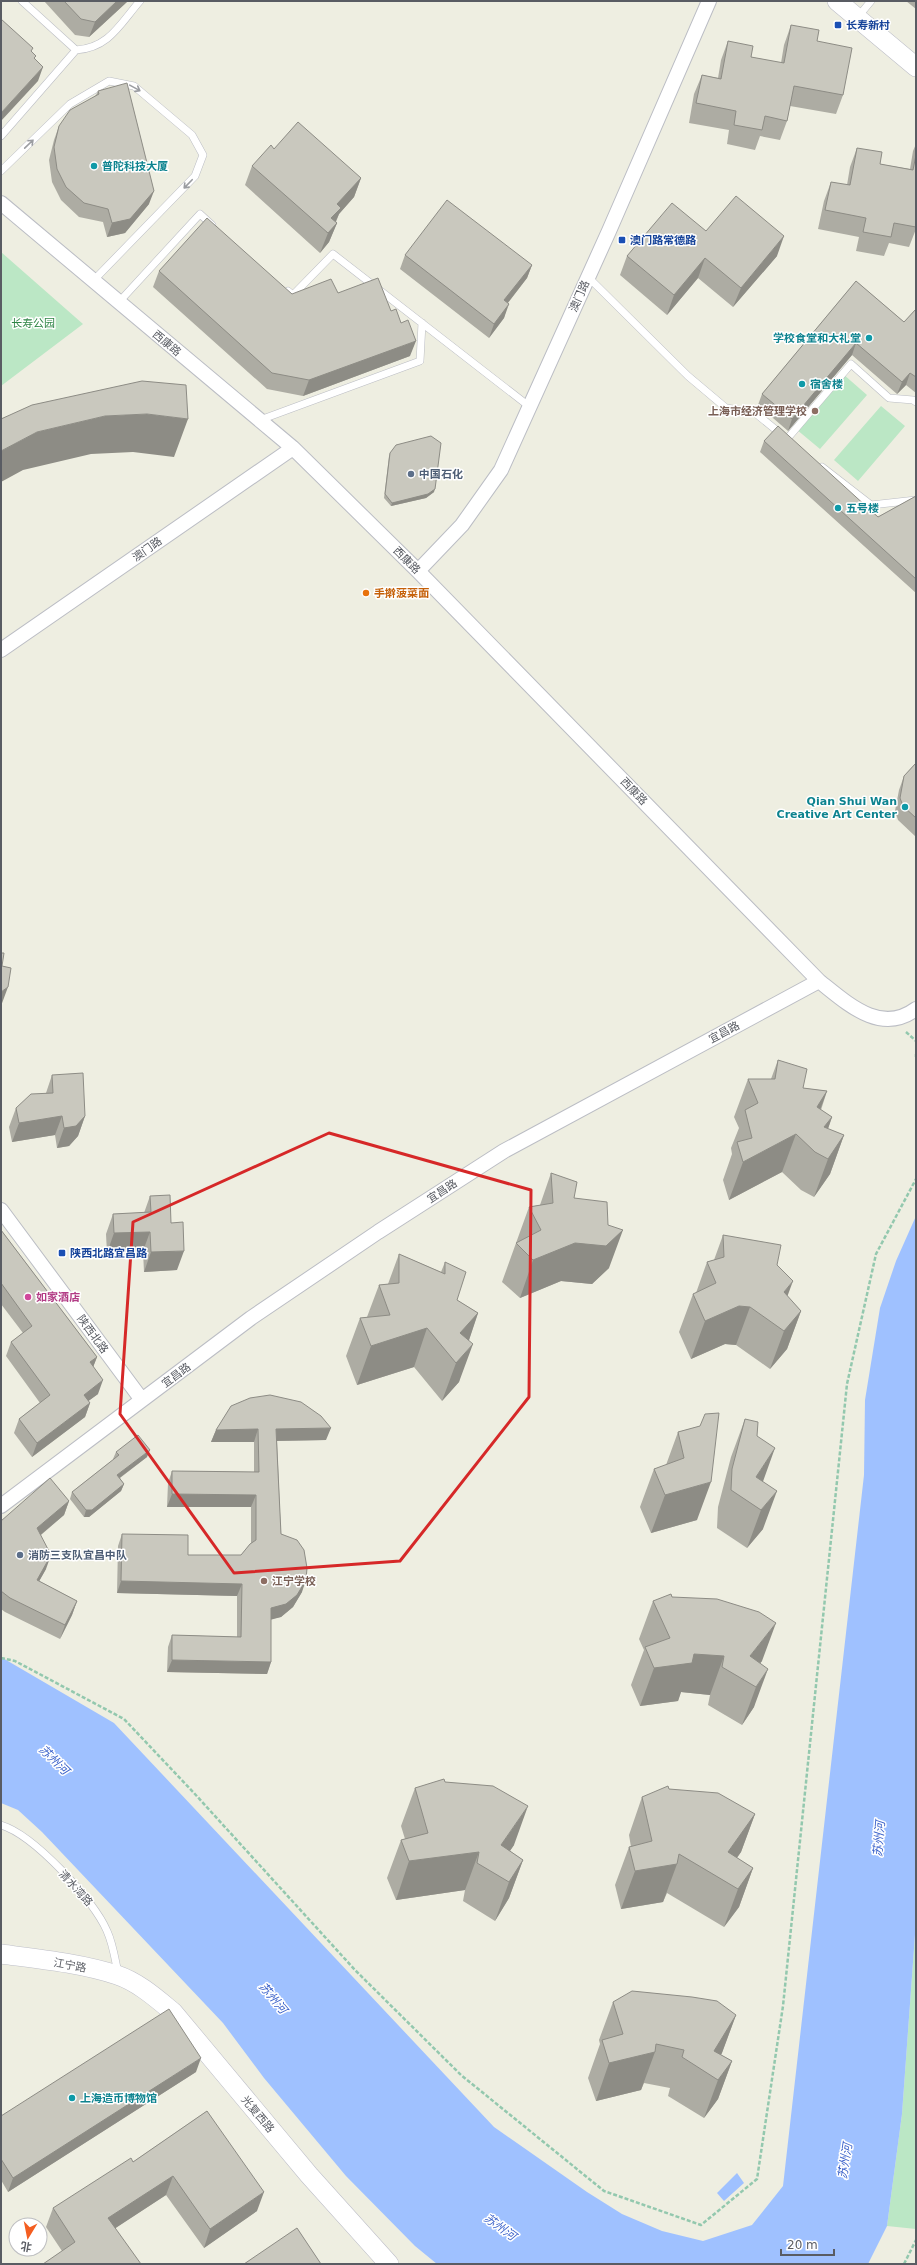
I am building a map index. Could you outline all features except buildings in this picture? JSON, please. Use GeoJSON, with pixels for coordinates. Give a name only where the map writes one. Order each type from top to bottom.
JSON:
{"type":"FeatureCollection","features":[{"type":"Feature","properties":{"kind":"main road"},"geometry":{"type":"LineString","coordinates":[[837,1],[916,67]]}},
{"type":"Feature","properties":{"kind":"main road","name":"江宁路"},"geometry":{"type":"LineString","coordinates":[[1,1954],[79,1966],[118,1975]]}},
{"type":"Feature","properties":{"kind":"main road","name":"光复西路"},"geometry":{"type":"LineString","coordinates":[[118,1975],[149,1992],[173,2012],[309,2175],[389,2264]]}},
{"type":"Feature","properties":{"kind":"street","name":"澳门路"},"geometry":{"type":"LineString","coordinates":[[418,571],[442,548],[483,497],[500,470],[531,407],[709,1]]}},
{"type":"Feature","properties":{"kind":"street","name":"西康路"},"geometry":{"type":"LineString","coordinates":[[1,203],[293,448],[418,571],[819,981]]}},
{"type":"Feature","properties":{"kind":"street","name":"澳门路"},"geometry":{"type":"LineString","coordinates":[[1,650],[293,448]]}},
{"type":"Feature","properties":{"kind":"street"},"geometry":{"type":"LineString","coordinates":[[819,981],[853,1008],[873,1018],[891,1018],[911,1013],[916,1009]]}},
{"type":"Feature","properties":{"kind":"street","name":"宜昌路"},"geometry":{"type":"LineString","coordinates":[[1,1506],[251,1318],[378,1232],[504,1151],[819,981]]}},
{"type":"Feature","properties":{"kind":"street","name":"陕西北路"},"geometry":{"type":"LineString","coordinates":[[1,1210],[142,1400]]}},
{"type":"Feature","properties":{"kind":"lane"},"geometry":{"type":"LineString","coordinates":[[22,1],[76,50]]}},
{"type":"Feature","properties":{"kind":"lane"},"geometry":{"type":"LineString","coordinates":[[1,136],[76,50],[89,49],[107,41],[140,1]]}},
{"type":"Feature","properties":{"kind":"lane"},"geometry":{"type":"LineString","coordinates":[[857,18],[871,1]]}},
{"type":"Feature","properties":{"kind":"lane"},"geometry":{"type":"LineString","coordinates":[[1,171],[70,104],[109,81],[134,86],[192,135],[203,155],[195,176],[94,281]]}},
{"type":"Feature","properties":{"kind":"lane"},"geometry":{"type":"LineString","coordinates":[[119,302],[200,214],[217,229]]}},
{"type":"Feature","properties":{"kind":"lane"},"geometry":{"type":"LineString","coordinates":[[281,285],[293,295],[333,254],[531,407]]}},
{"type":"Feature","properties":{"kind":"lane"},"geometry":{"type":"LineString","coordinates":[[588,277],[688,376],[726,408],[754,412],[790,442],[851,364],[888,398],[913,400],[916,402]]}},
{"type":"Feature","properties":{"kind":"lane"},"geometry":{"type":"LineString","coordinates":[[260,420],[420,361],[422,323]]}},
{"type":"Feature","properties":{"kind":"lane"},"geometry":{"type":"LineString","coordinates":[[817,463],[871,505],[916,500]]}},
{"type":"Feature","properties":{"kind":"lane","name":"清水湾路"},"geometry":{"type":"LineString","coordinates":[[1,1825],[25,1838],[44,1853],[94,1908],[107,1930],[114,1951],[118,1975]]}},
{"type":"Feature","properties":{"kind":"path"},"geometry":{"type":"LineString","coordinates":[[1,1658],[15,1661],[124,1719],[194,1793],[355,1970],[462,2075],[604,2190],[701,2225],[757,2179],[783,2006],[847,1384],[876,1254],[916,1179]]}},
{"type":"Feature","properties":{"kind":"path"},"geometry":{"type":"LineString","coordinates":[[904,2264],[916,2240]]}},
{"type":"Feature","properties":{"kind":"highlighted area"},"geometry":{"type":"Polygon","coordinates":[[[329,1133],[531,1190],[529,1397],[400,1561],[234,1573],[120,1414],[133,1222],[329,1133]]]}},
{"type":"Feature","properties":{"kind":"green space","name":"长寿公园"},"geometry":{"type":"Polygon","coordinates":[[[1,252],[83,324],[1,386],[1,252]]]}},
{"type":"Feature","properties":{"kind":"green space"},"geometry":{"type":"Polygon","coordinates":[[[843,374],[867,395],[820,449],[796,429],[843,374]]]}},
{"type":"Feature","properties":{"kind":"green space"},"geometry":{"type":"Polygon","coordinates":[[[881,406],[905,426],[858,481],[834,460],[881,406]]]}},
{"type":"Feature","properties":{"kind":"green space"},"geometry":{"type":"Polygon","coordinates":[[[916,1921],[916,2229],[887,2226],[902,2114],[916,1921]]]}},
{"type":"Feature","properties":{"kind":"water","name":"苏州河"},"geometry":{"type":"Polygon","coordinates":[[[916,1216],[916,1921],[902,2114],[887,2226],[868,2264],[437,2264],[415,2246],[346,2176],[264,2078],[223,2023],[42,1832],[18,1810],[1,1803],[1,1657],[114,1723],[494,2127],[587,2192],[622,2214],[662,2231],[703,2241],[752,2225],[783,2186],[864,1475],[865,1400],[880,1308],[896,1261],[916,1216]]]}},
{"type":"Feature","properties":{"kind":"water"},"geometry":{"type":"Polygon","coordinates":[[[737,2173],[744,2183],[724,2201],[717,2193],[737,2173]]]}},
{"type":"Feature","properties":{"kind":"place","name":"长寿新村"},"geometry":{"type":"Point","coordinates":[838,25]}},
{"type":"Feature","properties":{"kind":"place","name":"普陀科技大厦"},"geometry":{"type":"Point","coordinates":[94,166]}},
{"type":"Feature","properties":{"kind":"place","name":"澳门路常德路"},"geometry":{"type":"Point","coordinates":[622,240]}},
{"type":"Feature","properties":{"kind":"place","name":"学校食堂和大礼堂"},"geometry":{"type":"Point","coordinates":[869,338]}},
{"type":"Feature","properties":{"kind":"place","name":"宿舍楼"},"geometry":{"type":"Point","coordinates":[802,384]}},
{"type":"Feature","properties":{"kind":"place","name":"上海市经济管理学校"},"geometry":{"type":"Point","coordinates":[815,411]}},
{"type":"Feature","properties":{"kind":"place","name":"中国石化"},"geometry":{"type":"Point","coordinates":[411,474]}},
{"type":"Feature","properties":{"kind":"place","name":"五号楼"},"geometry":{"type":"Point","coordinates":[838,508]}},
{"type":"Feature","properties":{"kind":"place","name":"手擀菠菜面"},"geometry":{"type":"Point","coordinates":[366,593]}},
{"type":"Feature","properties":{"kind":"place","name":"Qian Shui Wan Creative Art Center"},"geometry":{"type":"Point","coordinates":[905,807]}},
{"type":"Feature","properties":{"kind":"place","name":"陕西北路宜昌路"},"geometry":{"type":"Point","coordinates":[62,1253]}},
{"type":"Feature","properties":{"kind":"place","name":"如家酒店"},"geometry":{"type":"Point","coordinates":[28,1297]}},
{"type":"Feature","properties":{"kind":"place","name":"消防三支队宜昌中队"},"geometry":{"type":"Point","coordinates":[20,1555]}},
{"type":"Feature","properties":{"kind":"place","name":"江宁学校"},"geometry":{"type":"Point","coordinates":[264,1581]}},
{"type":"Feature","properties":{"kind":"place","name":"上海造币博物馆"},"geometry":{"type":"Point","coordinates":[72,2098]}}]}
